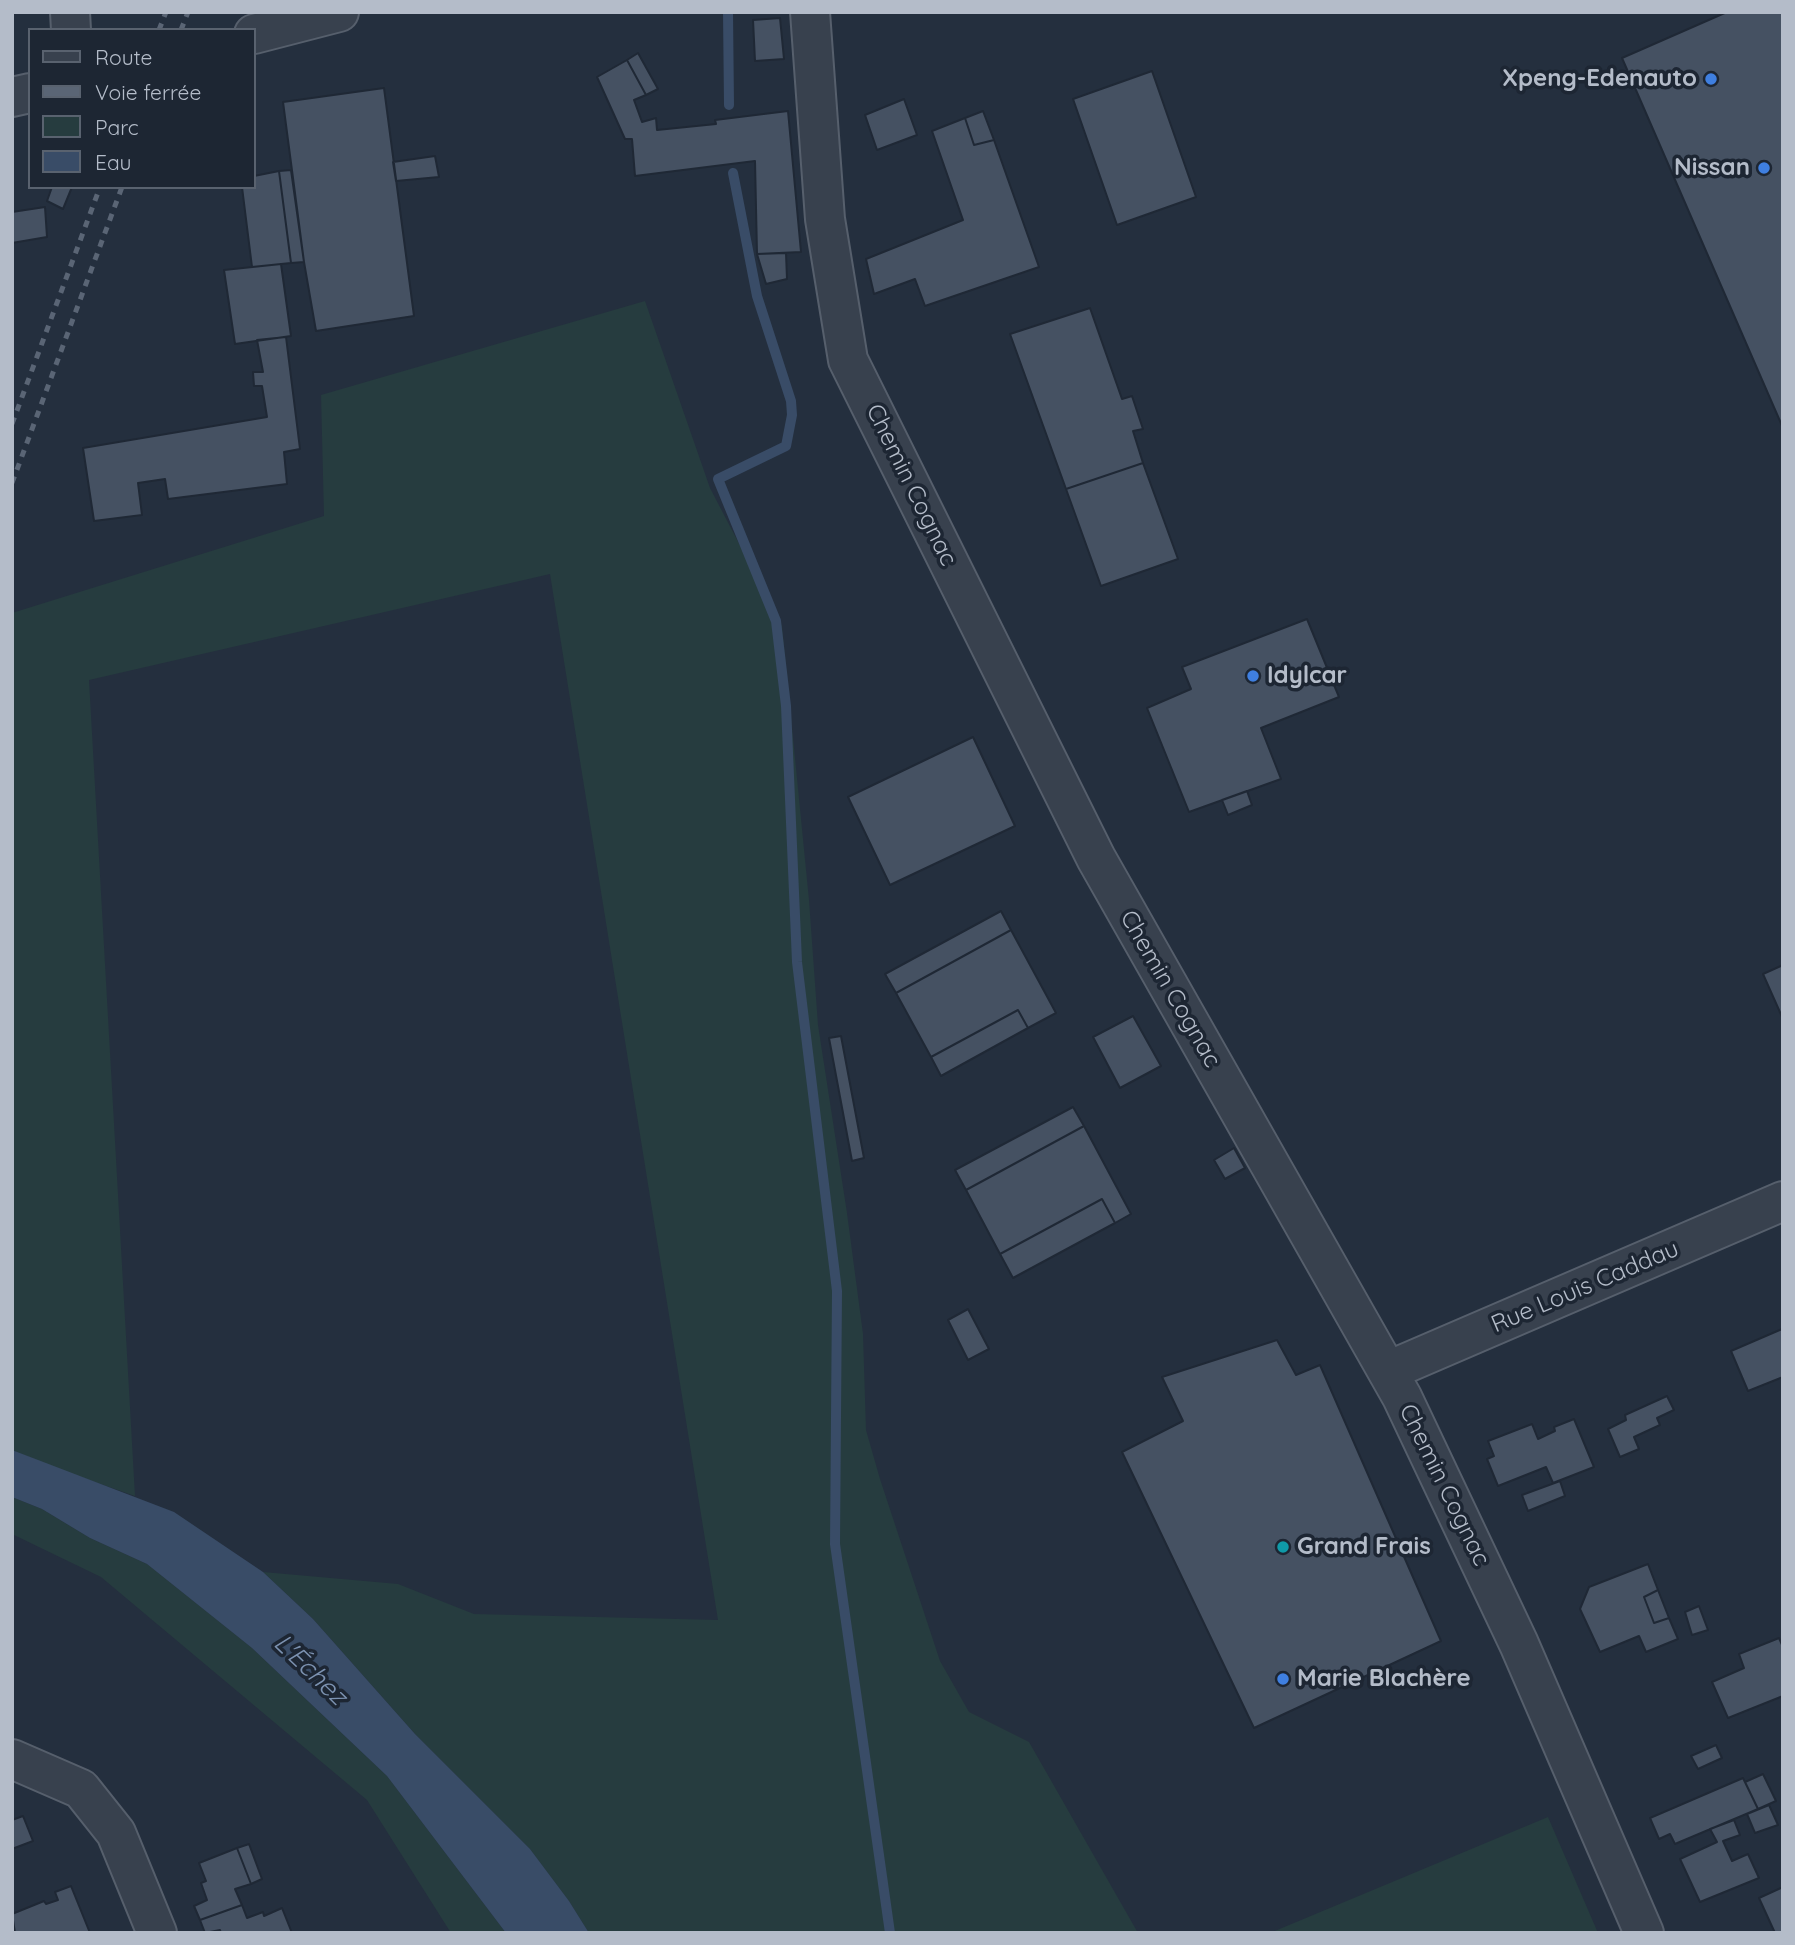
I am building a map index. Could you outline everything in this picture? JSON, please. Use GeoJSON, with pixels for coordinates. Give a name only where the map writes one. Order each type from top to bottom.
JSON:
{"type":"FeatureCollection","features":[{"type":"Feature","properties":{"kind":"street"},"geometry":{"type":"LineString","coordinates":[[256,33],[339,12]]}},
{"type":"Feature","properties":{"kind":"street","name":"Chemin Cognac"},"geometry":{"type":"LineString","coordinates":[[810,12],[825,219],[848,360],[1096,858],[1388,1371],[1519,1644],[1644,1933]]}},
{"type":"Feature","properties":{"kind":"street","name":"Rue Louis Caddau"},"geometry":{"type":"LineString","coordinates":[[1388,1371],[1783,1201]]}},
{"type":"Feature","properties":{"kind":"street"},"geometry":{"type":"LineString","coordinates":[[12,1759],[81,1789],[116,1833],[157,1933]]}},
{"type":"Feature","properties":{"kind":"green space"},"geometry":{"type":"Polygon","coordinates":[[[645,301],[710,488],[782,626],[809,900],[818,1025],[863,1334],[866,1430],[880,1479],[940,1661],[969,1712],[1029,1742],[1138,1933],[589,1933],[530,1849],[415,1734],[313,1619],[263,1572],[398,1584],[474,1614],[718,1620],[550,574],[89,680],[135,1496],[12,1450],[12,613],[324,516],[321,395],[645,301]]]}},
{"type":"Feature","properties":{"kind":"green space"},"geometry":{"type":"Polygon","coordinates":[[[12,1497],[42,1509],[90,1538],[147,1564],[252,1648],[387,1776],[506,1933],[451,1933],[367,1800],[101,1577],[12,1534],[12,1497]]]}},
{"type":"Feature","properties":{"kind":"green space"},"geometry":{"type":"Polygon","coordinates":[[[1548,1817],[1598,1933],[1270,1933],[1548,1817]]]}},
{"type":"Feature","properties":{"kind":"water","name":"L'Échez"},"geometry":{"type":"Polygon","coordinates":[[[12,1450],[174,1512],[263,1572],[313,1619],[415,1734],[530,1849],[589,1933],[506,1933],[387,1776],[252,1648],[147,1564],[90,1538],[42,1509],[12,1497],[12,1450]]]}},
{"type":"Feature","properties":{"kind":"building"},"geometry":{"type":"Polygon","coordinates":[[[1727,12],[1783,12],[1783,428],[1622,58],[1727,12]]]}},
{"type":"Feature","properties":{"kind":"building"},"geometry":{"type":"Polygon","coordinates":[[[780,18],[784,59],[755,61],[753,20],[780,18]]]}},
{"type":"Feature","properties":{"kind":"building"},"geometry":{"type":"Polygon","coordinates":[[[638,53],[658,89],[646,95],[627,60],[638,53]]]}},
{"type":"Feature","properties":{"kind":"building"},"geometry":{"type":"Polygon","coordinates":[[[627,60],[646,95],[634,100],[642,122],[656,118],[657,130],[716,124],[715,120],[788,111],[801,252],[757,254],[755,161],[635,176],[632,139],[625,139],[597,77],[627,60]]]}},
{"type":"Feature","properties":{"kind":"building"},"geometry":{"type":"Polygon","coordinates":[[[1152,71],[1196,197],[1117,225],[1073,99],[1152,71]]]}},
{"type":"Feature","properties":{"kind":"building"},"geometry":{"type":"Polygon","coordinates":[[[384,88],[414,316],[316,331],[283,102],[384,88]]]}},
{"type":"Feature","properties":{"kind":"building"},"geometry":{"type":"Polygon","coordinates":[[[904,99],[917,135],[877,150],[865,115],[904,99]]]}},
{"type":"Feature","properties":{"kind":"building"},"geometry":{"type":"Polygon","coordinates":[[[983,111],[994,140],[974,145],[965,118],[983,111]]]}},
{"type":"Feature","properties":{"kind":"building"},"geometry":{"type":"Polygon","coordinates":[[[965,118],[974,145],[994,140],[1039,267],[925,306],[915,279],[874,294],[866,259],[963,220],[932,131],[965,118]]]}},
{"type":"Feature","properties":{"kind":"building"},"geometry":{"type":"Polygon","coordinates":[[[435,156],[439,177],[396,181],[393,162],[435,156]]]}},
{"type":"Feature","properties":{"kind":"building"},"geometry":{"type":"Polygon","coordinates":[[[291,170],[304,262],[291,263],[279,171],[291,170]]]}},
{"type":"Feature","properties":{"kind":"building"},"geometry":{"type":"Polygon","coordinates":[[[279,171],[291,263],[252,267],[242,189],[256,189],[256,176],[279,171]]]}},
{"type":"Feature","properties":{"kind":"building"},"geometry":{"type":"Polygon","coordinates":[[[51,189],[71,189],[63,209],[47,201],[51,189]]]}},
{"type":"Feature","properties":{"kind":"building"},"geometry":{"type":"Polygon","coordinates":[[[45,207],[47,237],[12,243],[12,212],[45,207]]]}},
{"type":"Feature","properties":{"kind":"building"},"geometry":{"type":"Polygon","coordinates":[[[786,253],[787,279],[766,284],[757,254],[786,253]]]}},
{"type":"Feature","properties":{"kind":"building"},"geometry":{"type":"Polygon","coordinates":[[[281,264],[291,336],[235,344],[224,270],[281,264]]]}},
{"type":"Feature","properties":{"kind":"building"},"geometry":{"type":"Polygon","coordinates":[[[1090,308],[1122,399],[1132,396],[1143,429],[1133,431],[1143,463],[1066,489],[1010,334],[1090,308]]]}},
{"type":"Feature","properties":{"kind":"building"},"geometry":{"type":"Polygon","coordinates":[[[286,337],[300,449],[284,452],[287,484],[168,499],[165,479],[138,483],[142,515],[94,521],[83,448],[267,417],[262,386],[254,386],[253,372],[263,372],[257,340],[286,337]]]}},
{"type":"Feature","properties":{"kind":"building"},"geometry":{"type":"Polygon","coordinates":[[[1143,463],[1178,559],[1101,586],[1066,489],[1143,463]]]}},
{"type":"Feature","properties":{"kind":"building"},"geometry":{"type":"Polygon","coordinates":[[[1307,619],[1339,697],[1261,728],[1281,779],[1189,812],[1147,708],[1191,689],[1182,667],[1307,619]]]}},
{"type":"Feature","properties":{"kind":"building"},"geometry":{"type":"Polygon","coordinates":[[[973,737],[1015,826],[890,885],[848,797],[973,737]]]}},
{"type":"Feature","properties":{"kind":"building"},"geometry":{"type":"Polygon","coordinates":[[[1247,791],[1252,805],[1228,815],[1222,800],[1247,791]]]}},
{"type":"Feature","properties":{"kind":"building"},"geometry":{"type":"Polygon","coordinates":[[[1001,911],[1011,930],[896,993],[885,974],[1001,911]]]}},
{"type":"Feature","properties":{"kind":"building"},"geometry":{"type":"Polygon","coordinates":[[[1011,930],[1056,1013],[1028,1028],[1018,1010],[931,1057],[896,993],[1011,930]]]}},
{"type":"Feature","properties":{"kind":"building"},"geometry":{"type":"Polygon","coordinates":[[[1783,965],[1783,1019],[1763,974],[1783,965]]]}},
{"type":"Feature","properties":{"kind":"building"},"geometry":{"type":"Polygon","coordinates":[[[1018,1010],[1028,1028],[941,1076],[931,1057],[1018,1010]]]}},
{"type":"Feature","properties":{"kind":"building"},"geometry":{"type":"Polygon","coordinates":[[[1133,1016],[1161,1066],[1120,1088],[1093,1037],[1133,1016]]]}},
{"type":"Feature","properties":{"kind":"building"},"geometry":{"type":"Polygon","coordinates":[[[841,1036],[864,1158],[852,1161],[829,1038],[841,1036]]]}},
{"type":"Feature","properties":{"kind":"building"},"geometry":{"type":"Polygon","coordinates":[[[1073,1107],[1084,1126],[966,1190],[955,1170],[1073,1107]]]}},
{"type":"Feature","properties":{"kind":"building"},"geometry":{"type":"Polygon","coordinates":[[[1084,1126],[1131,1214],[1115,1223],[1102,1199],[1000,1254],[966,1190],[1084,1126]]]}},
{"type":"Feature","properties":{"kind":"building"},"geometry":{"type":"Polygon","coordinates":[[[1234,1148],[1245,1168],[1225,1179],[1214,1160],[1234,1148]]]}},
{"type":"Feature","properties":{"kind":"building"},"geometry":{"type":"Polygon","coordinates":[[[1102,1199],[1115,1223],[1013,1278],[1000,1254],[1102,1199]]]}},
{"type":"Feature","properties":{"kind":"building"},"geometry":{"type":"Polygon","coordinates":[[[968,1309],[989,1349],[968,1360],[948,1320],[968,1309]]]}},
{"type":"Feature","properties":{"kind":"building"},"geometry":{"type":"Polygon","coordinates":[[[1782,1329],[1783,1377],[1748,1391],[1731,1351],[1782,1329]]]}},
{"type":"Feature","properties":{"kind":"building","name":"Grand Frais"},"geometry":{"type":"Polygon","coordinates":[[[1277,1340],[1296,1375],[1320,1365],[1441,1641],[1254,1728],[1122,1452],[1183,1421],[1162,1377],[1277,1340]]]}},
{"type":"Feature","properties":{"kind":"building"},"geometry":{"type":"Polygon","coordinates":[[[1667,1396],[1674,1410],[1657,1418],[1660,1425],[1634,1437],[1639,1449],[1620,1457],[1608,1429],[1626,1420],[1625,1415],[1667,1396]]]}},
{"type":"Feature","properties":{"kind":"building"},"geometry":{"type":"Polygon","coordinates":[[[1574,1419],[1594,1467],[1553,1483],[1546,1467],[1498,1486],[1487,1459],[1494,1456],[1488,1441],[1532,1424],[1538,1439],[1555,1431],[1554,1427],[1574,1419]]]}},
{"type":"Feature","properties":{"kind":"building"},"geometry":{"type":"Polygon","coordinates":[[[1560,1481],[1565,1496],[1528,1511],[1522,1495],[1560,1481]]]}},
{"type":"Feature","properties":{"kind":"building"},"geometry":{"type":"Polygon","coordinates":[[[1648,1564],[1658,1590],[1644,1597],[1654,1623],[1669,1618],[1678,1639],[1646,1652],[1639,1636],[1600,1652],[1580,1609],[1589,1587],[1648,1564]]]}},
{"type":"Feature","properties":{"kind":"building"},"geometry":{"type":"Polygon","coordinates":[[[1658,1590],[1669,1618],[1654,1623],[1644,1597],[1658,1590]]]}},
{"type":"Feature","properties":{"kind":"building"},"geometry":{"type":"Polygon","coordinates":[[[1699,1606],[1708,1630],[1692,1635],[1685,1612],[1699,1606]]]}},
{"type":"Feature","properties":{"kind":"building"},"geometry":{"type":"Polygon","coordinates":[[[1779,1638],[1783,1647],[1783,1696],[1728,1718],[1712,1682],[1744,1668],[1739,1654],[1779,1638]]]}},
{"type":"Feature","properties":{"kind":"building"},"geometry":{"type":"Polygon","coordinates":[[[1716,1745],[1722,1758],[1698,1769],[1691,1756],[1716,1745]]]}},
{"type":"Feature","properties":{"kind":"building"},"geometry":{"type":"Polygon","coordinates":[[[1763,1774],[1776,1801],[1758,1809],[1745,1782],[1763,1774]]]}},
{"type":"Feature","properties":{"kind":"building"},"geometry":{"type":"Polygon","coordinates":[[[1743,1778],[1758,1809],[1675,1844],[1670,1834],[1659,1839],[1650,1818],[1743,1778]]]}},
{"type":"Feature","properties":{"kind":"building"},"geometry":{"type":"Polygon","coordinates":[[[1769,1805],[1778,1825],[1755,1833],[1747,1814],[1769,1805]]]}},
{"type":"Feature","properties":{"kind":"building"},"geometry":{"type":"Polygon","coordinates":[[[23,1816],[33,1841],[12,1849],[12,1820],[23,1816]]]}},
{"type":"Feature","properties":{"kind":"building"},"geometry":{"type":"Polygon","coordinates":[[[1734,1820],[1740,1835],[1723,1841],[1732,1861],[1748,1854],[1759,1878],[1700,1902],[1680,1859],[1717,1842],[1710,1829],[1734,1820]]]}},
{"type":"Feature","properties":{"kind":"building"},"geometry":{"type":"Polygon","coordinates":[[[249,1844],[262,1879],[251,1884],[237,1848],[249,1844]]]}},
{"type":"Feature","properties":{"kind":"building"},"geometry":{"type":"Polygon","coordinates":[[[237,1848],[251,1884],[235,1889],[242,1905],[200,1920],[194,1906],[207,1900],[201,1883],[206,1881],[199,1863],[237,1848]]]}},
{"type":"Feature","properties":{"kind":"building"},"geometry":{"type":"Polygon","coordinates":[[[71,1886],[90,1933],[15,1933],[12,1914],[44,1901],[46,1904],[58,1900],[55,1892],[71,1886]]]}},
{"type":"Feature","properties":{"kind":"building"},"geometry":{"type":"Polygon","coordinates":[[[1783,1887],[1783,1933],[1775,1933],[1759,1898],[1783,1887]]]}},
{"type":"Feature","properties":{"kind":"building"},"geometry":{"type":"Polygon","coordinates":[[[242,1905],[247,1918],[263,1912],[264,1916],[282,1908],[292,1933],[221,1933],[220,1930],[205,1933],[200,1920],[242,1905]]]}},
{"type":"Feature","properties":{"kind":"waterway"},"geometry":{"type":"LineString","coordinates":[[728,12],[729,105]]}},
{"type":"Feature","properties":{"kind":"waterway"},"geometry":{"type":"LineString","coordinates":[[733,173],[757,296],[791,401],[792,415],[786,446],[718,479],[776,621],[786,706],[797,962],[837,1291],[835,1544],[890,1933]]}},
{"type":"Feature","properties":{"kind":"railway"},"geometry":{"type":"LineString","coordinates":[[160,28],[166,12]]}},
{"type":"Feature","properties":{"kind":"railway"},"geometry":{"type":"LineString","coordinates":[[182,28],[188,12]]}},
{"type":"Feature","properties":{"kind":"railway"},"geometry":{"type":"LineString","coordinates":[[12,424],[99,189]]}},
{"type":"Feature","properties":{"kind":"railway"},"geometry":{"type":"LineString","coordinates":[[12,483],[121,189]]}},
{"type":"Feature","properties":{"kind":"place","name":"Xpeng-Edenauto"},"geometry":{"type":"Point","coordinates":[1711,79]}},
{"type":"Feature","properties":{"kind":"place","name":"Nissan"},"geometry":{"type":"Point","coordinates":[1764,168]}},
{"type":"Feature","properties":{"kind":"place","name":"Idylcar"},"geometry":{"type":"Point","coordinates":[1253,676]}},
{"type":"Feature","properties":{"kind":"place","name":"Grand Frais"},"geometry":{"type":"Point","coordinates":[1283,1547]}},
{"type":"Feature","properties":{"kind":"place","name":"Marie Blachère"},"geometry":{"type":"Point","coordinates":[1283,1679]}}]}
